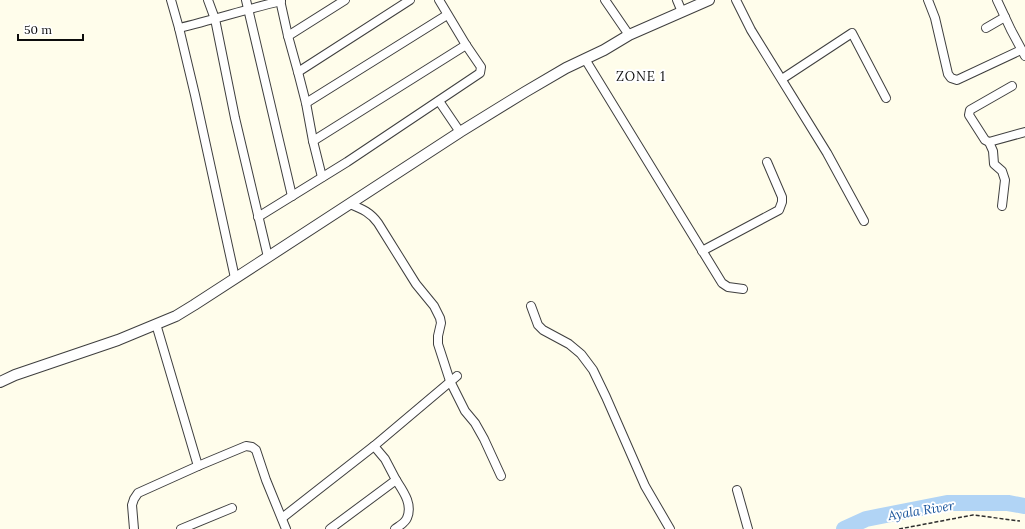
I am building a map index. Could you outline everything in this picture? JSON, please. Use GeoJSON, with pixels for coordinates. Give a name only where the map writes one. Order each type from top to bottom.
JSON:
{"type":"FeatureCollection","features":[{"type":"Feature","properties":{"kind":"street"},"geometry":{"type":"LineString","coordinates":[[171,0],[195,95],[235,278]]}},
{"type":"Feature","properties":{"kind":"street"},"geometry":{"type":"LineString","coordinates":[[208,0],[215,20],[235,118],[268,257]]}},
{"type":"Feature","properties":{"kind":"street"},"geometry":{"type":"LineString","coordinates":[[246,0],[292,196]]}},
{"type":"Feature","properties":{"kind":"street"},"geometry":{"type":"LineString","coordinates":[[179,28],[215,20],[281,0],[288,36],[306,103],[322,177]]}},
{"type":"Feature","properties":{"kind":"street"},"geometry":{"type":"LineString","coordinates":[[288,36],[345,0]]}},
{"type":"Feature","properties":{"kind":"street"},"geometry":{"type":"LineString","coordinates":[[298,72],[410,0]]}},
{"type":"Feature","properties":{"kind":"street"},"geometry":{"type":"LineString","coordinates":[[258,217],[347,162],[480,73],[481,67],[439,0]]}},
{"type":"Feature","properties":{"kind":"street"},"geometry":{"type":"LineString","coordinates":[[605,0],[629,35]]}},
{"type":"Feature","properties":{"kind":"street"},"geometry":{"type":"LineString","coordinates":[[676,0],[682,12]]}},
{"type":"Feature","properties":{"kind":"street"},"geometry":{"type":"LineString","coordinates":[[736,0],[751,30],[827,153],[864,221]]}},
{"type":"Feature","properties":{"kind":"street"},"geometry":{"type":"LineString","coordinates":[[928,0],[935,18],[948,74],[950,78],[957,80],[1023,53],[997,0]]}},
{"type":"Feature","properties":{"kind":"street"},"geometry":{"type":"LineString","coordinates":[[0,382],[15,374],[118,340],[176,316],[194,306],[460,132],[525,92],[566,68],[629,35],[704,1]]}},
{"type":"Feature","properties":{"kind":"street"},"geometry":{"type":"LineString","coordinates":[[306,103],[447,15]]}},
{"type":"Feature","properties":{"kind":"street"},"geometry":{"type":"LineString","coordinates":[[986,28],[1005,18]]}},
{"type":"Feature","properties":{"kind":"street"},"geometry":{"type":"LineString","coordinates":[[782,79],[852,33],[886,98]]}},
{"type":"Feature","properties":{"kind":"street"},"geometry":{"type":"LineString","coordinates":[[313,141],[466,45]]}},
{"type":"Feature","properties":{"kind":"street"},"geometry":{"type":"LineString","coordinates":[[585,59],[722,284],[728,287],[743,289]]}},
{"type":"Feature","properties":{"kind":"street"},"geometry":{"type":"LineString","coordinates":[[1002,206],[1005,180],[1002,171],[994,164],[993,151],[989,142],[985,140],[969,115],[970,110],[1012,86]]}},
{"type":"Feature","properties":{"kind":"street"},"geometry":{"type":"LineString","coordinates":[[439,101],[460,132]]}},
{"type":"Feature","properties":{"kind":"street"},"geometry":{"type":"LineString","coordinates":[[989,142],[1025,132]]}},
{"type":"Feature","properties":{"kind":"street"},"geometry":{"type":"LineString","coordinates":[[702,251],[779,210],[782,197],[767,162]]}},
{"type":"Feature","properties":{"kind":"street"},"geometry":{"type":"LineString","coordinates":[[350,204],[373,216],[416,284],[434,306],[441,323],[438,344],[454,378],[465,411],[475,423],[484,439],[501,476]]}},
{"type":"Feature","properties":{"kind":"street"},"geometry":{"type":"LineString","coordinates":[[531,306],[538,325],[543,330],[569,344],[581,354],[593,370],[646,486],[670,529]]}},
{"type":"Feature","properties":{"kind":"street"},"geometry":{"type":"LineString","coordinates":[[156,324],[198,466]]}},
{"type":"Feature","properties":{"kind":"street"},"geometry":{"type":"LineString","coordinates":[[282,518],[374,446],[454,378]]}},
{"type":"Feature","properties":{"kind":"street"},"geometry":{"type":"LineString","coordinates":[[134,529],[132,505],[134,498],[138,493],[246,446],[252,447],[256,450],[266,480],[286,529]]}},
{"type":"Feature","properties":{"kind":"street"},"geometry":{"type":"LineString","coordinates":[[374,446],[385,459],[408,502],[409,509],[406,519],[395,529]]}},
{"type":"Feature","properties":{"kind":"street"},"geometry":{"type":"LineString","coordinates":[[330,529],[396,480]]}},
{"type":"Feature","properties":{"kind":"street"},"geometry":{"type":"LineString","coordinates":[[737,490],[748,529]]}},
{"type":"Feature","properties":{"kind":"street"},"geometry":{"type":"LineString","coordinates":[[181,529],[232,508]]}},
{"type":"Feature","properties":{"kind":"path"},"geometry":{"type":"LineString","coordinates":[[899,529],[973,515],[1020,521]]}},
{"type":"Feature","properties":{"kind":"waterway","name":"Ayala River"},"geometry":{"type":"LineString","coordinates":[[844,529],[866,519],[947,503],[1008,503],[1025,506]]}},
{"type":"Feature","properties":{"kind":"district","name":"ZONE 1"},"geometry":{"type":"Point","coordinates":[641,76]}}]}
